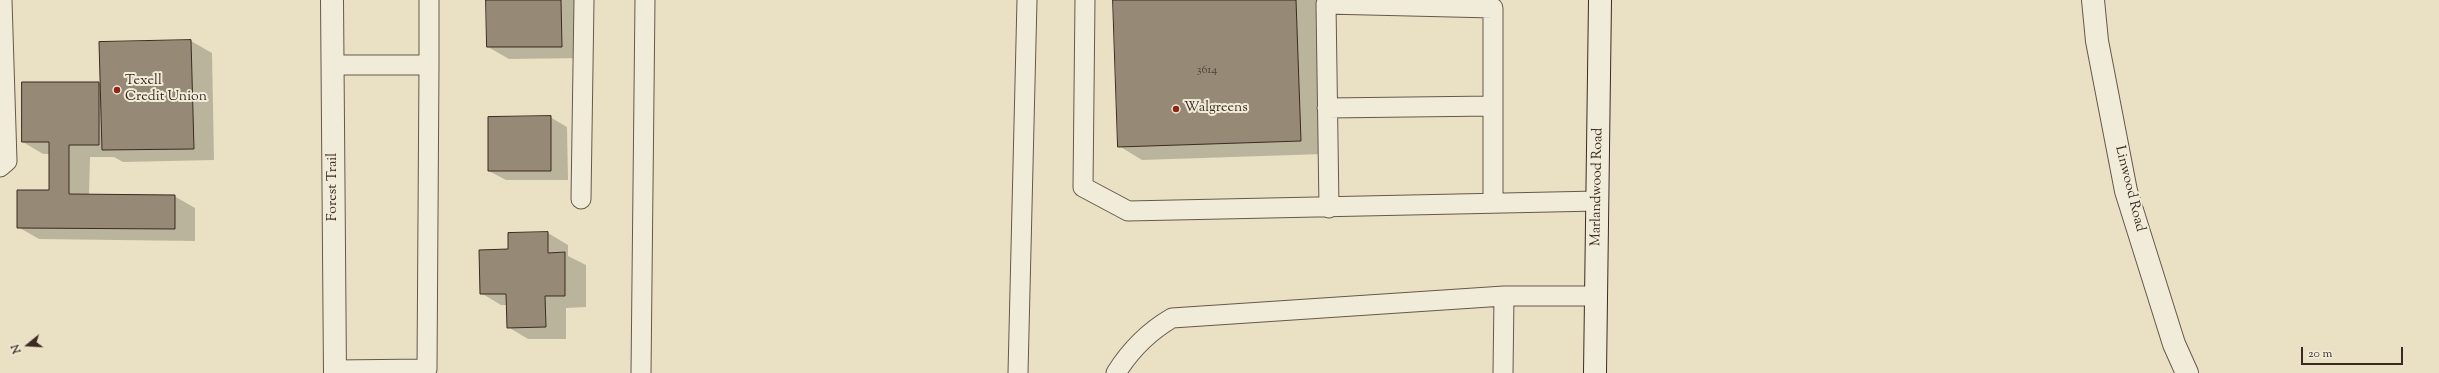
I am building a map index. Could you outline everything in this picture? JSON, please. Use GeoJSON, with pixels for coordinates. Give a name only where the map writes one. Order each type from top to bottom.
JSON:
{"type":"FeatureCollection","features":[{"type":"Feature","properties":{"kind":"street","name":"Forest Trail"},"geometry":{"type":"LineString","coordinates":[[332,0],[335,372]]}},
{"type":"Feature","properties":{"kind":"street","name":"Marlandwood Road"},"geometry":{"type":"LineString","coordinates":[[1595,373],[1600,0]]}},
{"type":"Feature","properties":{"kind":"street","name":"Linwood Road"},"geometry":{"type":"LineString","coordinates":[[2093,0],[2097,41],[2126,191],[2174,344],[2187,373]]}},
{"type":"Feature","properties":{"kind":"lane"},"geometry":{"type":"LineString","coordinates":[[0,168],[7,161],[2,0]]}},
{"type":"Feature","properties":{"kind":"lane"},"geometry":{"type":"LineString","coordinates":[[335,372],[427,369],[429,0]]}},
{"type":"Feature","properties":{"kind":"lane"},"geometry":{"type":"LineString","coordinates":[[581,199],[584,0]]}},
{"type":"Feature","properties":{"kind":"lane"},"geometry":{"type":"LineString","coordinates":[[641,373],[645,0]]}},
{"type":"Feature","properties":{"kind":"lane"},"geometry":{"type":"LineString","coordinates":[[1018,373],[1027,0]]}},
{"type":"Feature","properties":{"kind":"lane"},"geometry":{"type":"LineString","coordinates":[[1085,0],[1083,187],[1128,211],[1329,208],[1598,201]]}},
{"type":"Feature","properties":{"kind":"lane"},"geometry":{"type":"LineString","coordinates":[[1329,208],[1326,2],[1493,8],[1493,203]]}},
{"type":"Feature","properties":{"kind":"lane"},"geometry":{"type":"LineString","coordinates":[[333,65],[429,65]]}},
{"type":"Feature","properties":{"kind":"lane"},"geometry":{"type":"LineString","coordinates":[[1327,108],[1493,106]]}},
{"type":"Feature","properties":{"kind":"lane"},"geometry":{"type":"LineString","coordinates":[[1503,373],[1504,296]]}},
{"type":"Feature","properties":{"kind":"lane"},"geometry":{"type":"LineString","coordinates":[[1116,373],[1127,355],[1149,331],[1172,318],[1504,296],[1596,296]]}},
{"type":"Feature","properties":{"kind":"building"},"geometry":{"type":"Polygon","coordinates":[[[486,0],[561,0],[562,47],[487,47],[486,0]]]}},
{"type":"Feature","properties":{"kind":"building","name":"Walgreens"},"geometry":{"type":"Polygon","coordinates":[[[1113,0],[1296,0],[1301,141],[1118,147],[1113,0]]]}},
{"type":"Feature","properties":{"kind":"building"},"geometry":{"type":"Polygon","coordinates":[[[191,40],[194,149],[102,150],[99,42],[191,40]]]}},
{"type":"Feature","properties":{"kind":"building"},"geometry":{"type":"Polygon","coordinates":[[[22,82],[99,82],[99,145],[69,145],[69,194],[175,195],[175,229],[17,228],[17,190],[49,190],[49,142],[22,142],[22,82]]]}},
{"type":"Feature","properties":{"kind":"building"},"geometry":{"type":"Polygon","coordinates":[[[551,116],[551,171],[488,171],[488,117],[551,116]]]}},
{"type":"Feature","properties":{"kind":"building"},"geometry":{"type":"Polygon","coordinates":[[[548,232],[548,253],[565,252],[565,296],[545,296],[546,327],[507,328],[506,294],[480,294],[479,250],[508,249],[508,233],[548,232]]]}},
{"type":"Feature","properties":{"kind":"place","name":"Texell Credit Union"},"geometry":{"type":"Point","coordinates":[117,90]}},
{"type":"Feature","properties":{"kind":"place","name":"Walgreens"},"geometry":{"type":"Point","coordinates":[1176,109]}}]}
